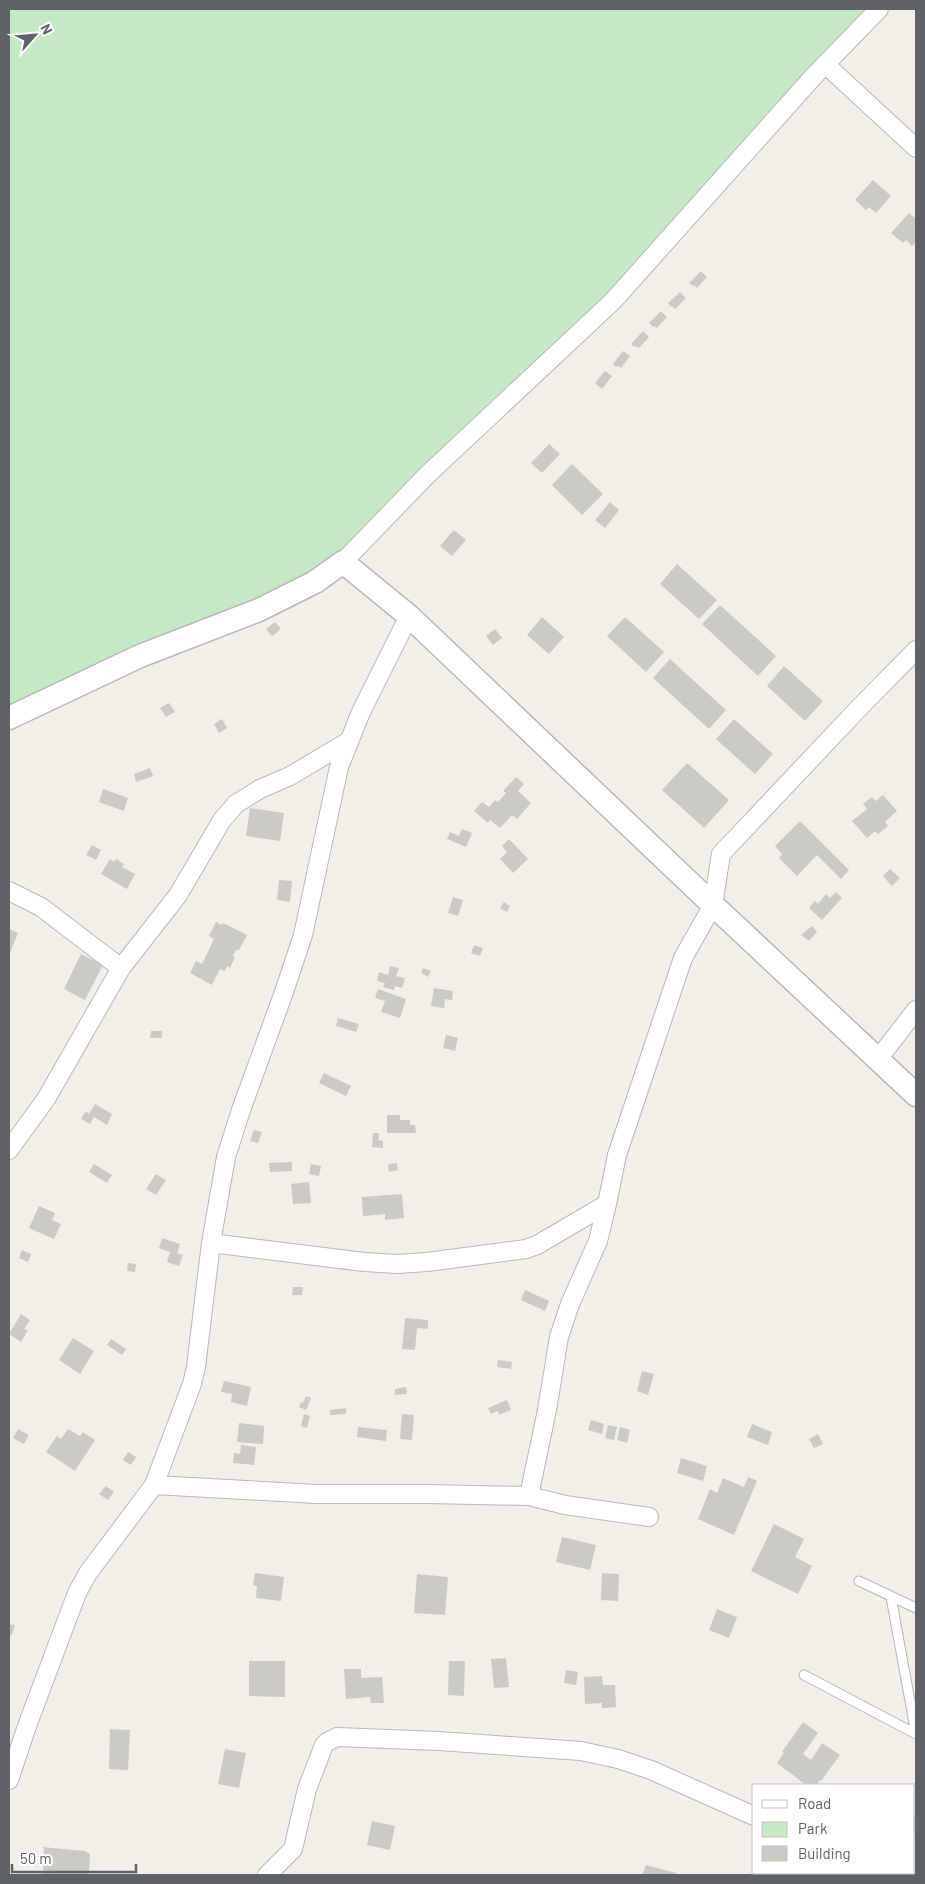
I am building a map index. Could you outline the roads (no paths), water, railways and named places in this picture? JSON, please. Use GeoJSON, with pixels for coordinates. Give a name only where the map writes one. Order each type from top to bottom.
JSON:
{"type":"FeatureCollection","features":[{"type":"Feature","properties":{"kind":"street"},"geometry":{"type":"LineString","coordinates":[[9,718],[140,656],[258,610],[315,582],[342,562],[426,474],[613,301],[825,64],[878,9]]}},
{"type":"Feature","properties":{"kind":"street"},"geometry":{"type":"LineString","coordinates":[[825,64],[916,148]]}},
{"type":"Feature","properties":{"kind":"street"},"geometry":{"type":"LineString","coordinates":[[342,562],[410,616],[713,905],[916,1095]]}},
{"type":"Feature","properties":{"kind":"street"},"geometry":{"type":"LineString","coordinates":[[9,1780],[27,1726],[77,1593],[88,1573],[154,1485],[192,1384],[226,1157],[303,935],[339,767],[361,712],[410,616]]}},
{"type":"Feature","properties":{"kind":"street"},"geometry":{"type":"LineString","coordinates":[[529,1496],[548,1410],[559,1337],[570,1304],[598,1240],[617,1155],[683,958],[713,905],[723,850],[916,650]]}},
{"type":"Feature","properties":{"kind":"street"},"geometry":{"type":"LineString","coordinates":[[9,1150],[46,1099],[121,968],[178,895],[222,820],[236,804],[260,789],[290,776],[349,741]]}},
{"type":"Feature","properties":{"kind":"street"},"geometry":{"type":"LineString","coordinates":[[9,891],[41,906],[121,968]]}},
{"type":"Feature","properties":{"kind":"street"},"geometry":{"type":"LineString","coordinates":[[878,1059],[916,1010]]}},
{"type":"Feature","properties":{"kind":"street"},"geometry":{"type":"LineString","coordinates":[[212,1243],[364,1262],[398,1264],[427,1262],[526,1249],[538,1245],[607,1204]]}},
{"type":"Feature","properties":{"kind":"street"},"geometry":{"type":"LineString","coordinates":[[154,1485],[317,1494],[529,1496],[565,1505],[649,1516]]}},
{"type":"Feature","properties":{"kind":"street"},"geometry":{"type":"LineString","coordinates":[[267,1875],[293,1849],[307,1789],[324,1745],[337,1737],[439,1740],[581,1751],[618,1759],[652,1770],[752,1815]]}},
{"type":"Feature","properties":{"kind":"lane"},"geometry":{"type":"LineString","coordinates":[[859,1581],[916,1608]]}},
{"type":"Feature","properties":{"kind":"lane"},"geometry":{"type":"LineString","coordinates":[[891,1597],[916,1734]]}},
{"type":"Feature","properties":{"kind":"lane"},"geometry":{"type":"LineString","coordinates":[[804,1675],[916,1734]]}}]}
